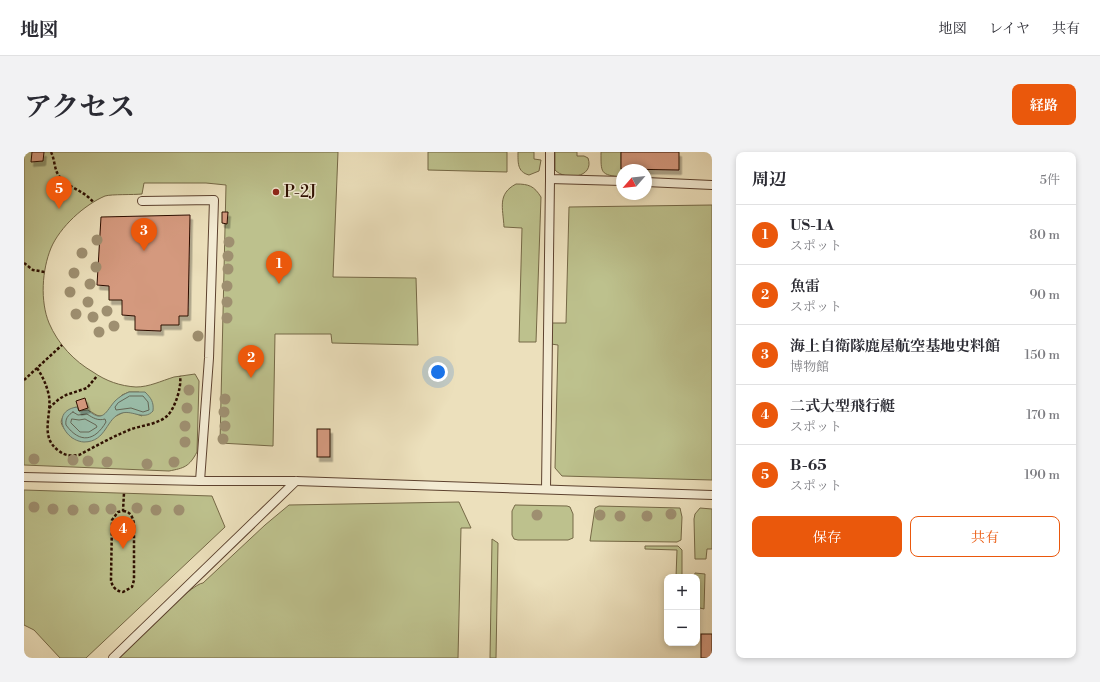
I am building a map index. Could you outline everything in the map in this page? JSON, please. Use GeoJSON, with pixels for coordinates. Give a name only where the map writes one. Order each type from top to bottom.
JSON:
{"type":"FeatureCollection","features":[{"type":"Feature","properties":{"kind":"lane"},"geometry":{"type":"LineString","coordinates":[[546,489],[550,152]]}},
{"type":"Feature","properties":{"kind":"lane"},"geometry":{"type":"LineString","coordinates":[[550,179],[616,181]]}},
{"type":"Feature","properties":{"kind":"lane"},"geometry":{"type":"LineString","coordinates":[[652,182],[712,185]]}},
{"type":"Feature","properties":{"kind":"lane"},"geometry":{"type":"LineString","coordinates":[[142,201],[214,200],[209,358],[200,481]]}},
{"type":"Feature","properties":{"kind":"lane"},"geometry":{"type":"LineString","coordinates":[[24,477],[200,481],[296,481],[712,495]]}},
{"type":"Feature","properties":{"kind":"lane"},"geometry":{"type":"LineString","coordinates":[[113,658],[296,481]]}},
{"type":"Feature","properties":{"kind":"path"},"geometry":{"type":"LineString","coordinates":[[52,152],[56,171],[60,178],[82,192],[94,203]]}},
{"type":"Feature","properties":{"kind":"path"},"geometry":{"type":"LineString","coordinates":[[24,263],[33,270],[45,272]]}},
{"type":"Feature","properties":{"kind":"path"},"geometry":{"type":"LineString","coordinates":[[24,380],[62,345]]}},
{"type":"Feature","properties":{"kind":"path"},"geometry":{"type":"LineString","coordinates":[[37,368],[46,385],[49,398],[46,423],[50,442],[55,449],[61,453],[74,456],[79,455],[131,429],[161,421],[168,416],[181,383],[180,376]]}},
{"type":"Feature","properties":{"kind":"path"},"geometry":{"type":"LineString","coordinates":[[49,408],[66,395],[87,388],[98,376]]}},
{"type":"Feature","properties":{"kind":"path"},"geometry":{"type":"LineString","coordinates":[[123,511],[124,493]]}},
{"type":"Feature","properties":{"kind":"path"},"geometry":{"type":"LineString","coordinates":[[123,511],[127,511],[134,518],[134,580],[132,587],[123,592],[115,589],[111,585],[111,580],[112,520],[118,512],[123,511]]}},
{"type":"Feature","properties":{"kind":"shaded area"},"geometry":{"type":"Polygon","coordinates":[[[24,152],[338,152],[333,277],[416,278],[418,345],[332,343],[331,334],[275,334],[273,446],[220,443],[226,185],[206,183],[144,183],[142,194],[108,195],[97,200],[81,211],[60,232],[51,248],[46,266],[43,286],[44,305],[53,331],[67,351],[86,368],[108,380],[124,386],[141,387],[174,377],[195,374],[199,381],[197,452],[189,464],[179,469],[169,471],[24,465],[24,152]],[[129,392],[122,395],[105,415],[102,416],[98,416],[89,411],[79,412],[76,407],[62,418],[62,424],[72,438],[124,412],[131,412],[142,416],[139,392],[129,392]]]}},
{"type":"Feature","properties":{"kind":"shaded area"},"geometry":{"type":"Polygon","coordinates":[[[428,152],[507,152],[507,172],[428,170],[428,152]]]}},
{"type":"Feature","properties":{"kind":"shaded area"},"geometry":{"type":"Polygon","coordinates":[[[518,152],[534,152],[534,159],[541,160],[539,171],[529,175],[522,172],[519,166],[518,152]]]}},
{"type":"Feature","properties":{"kind":"shaded area"},"geometry":{"type":"Polygon","coordinates":[[[555,152],[577,152],[577,156],[584,156],[588,158],[589,165],[587,170],[578,176],[565,176],[555,170],[555,152]]]}},
{"type":"Feature","properties":{"kind":"shaded area"},"geometry":{"type":"Polygon","coordinates":[[[601,152],[621,152],[621,164],[616,164],[616,176],[603,172],[601,152]]]}},
{"type":"Feature","properties":{"kind":"shaded area"},"geometry":{"type":"Polygon","coordinates":[[[516,184],[531,186],[541,197],[536,342],[519,342],[522,228],[504,227],[502,202],[506,192],[516,184]]]}},
{"type":"Feature","properties":{"kind":"shaded area"},"geometry":{"type":"Polygon","coordinates":[[[712,205],[712,480],[562,476],[555,468],[558,345],[551,344],[551,323],[566,323],[569,207],[712,205]]]}},
{"type":"Feature","properties":{"kind":"shaded area"},"geometry":{"type":"Polygon","coordinates":[[[24,490],[212,496],[225,527],[86,658],[60,658],[34,630],[24,625],[24,490]]]}},
{"type":"Feature","properties":{"kind":"shaded area"},"geometry":{"type":"Polygon","coordinates":[[[459,502],[471,528],[461,528],[458,658],[116,658],[186,593],[203,583],[265,525],[289,505],[459,502]]]}},
{"type":"Feature","properties":{"kind":"shaded area"},"geometry":{"type":"Polygon","coordinates":[[[515,505],[570,507],[573,514],[573,538],[568,540],[514,539],[512,535],[512,511],[515,505]]]}},
{"type":"Feature","properties":{"kind":"shaded area"},"geometry":{"type":"Polygon","coordinates":[[[599,506],[680,508],[682,517],[681,540],[677,542],[590,541],[595,508],[599,506]]]}},
{"type":"Feature","properties":{"kind":"shaded area"},"geometry":{"type":"Polygon","coordinates":[[[700,508],[712,509],[712,549],[707,549],[706,559],[695,559],[694,519],[695,514],[700,508]]]}},
{"type":"Feature","properties":{"kind":"shaded area"},"geometry":{"type":"Polygon","coordinates":[[[492,539],[498,543],[496,658],[490,658],[492,539]]]}},
{"type":"Feature","properties":{"kind":"shaded area"},"geometry":{"type":"Polygon","coordinates":[[[645,546],[678,546],[682,550],[682,574],[676,574],[677,550],[645,549],[645,546]]]}},
{"type":"Feature","properties":{"kind":"shaded area"},"geometry":{"type":"Polygon","coordinates":[[[695,573],[705,574],[704,609],[700,608],[700,574],[695,573]]]}},
{"type":"Feature","properties":{"kind":"water"},"geometry":{"type":"Polygon","coordinates":[[[129,392],[145,392],[152,400],[153,411],[146,415],[126,412],[117,415],[102,434],[92,441],[84,442],[77,440],[66,432],[62,420],[64,414],[69,410],[77,407],[79,411],[88,410],[97,416],[101,416],[117,400],[129,392]]]}},
{"type":"Feature","properties":{"kind":"building"},"geometry":{"type":"Polygon","coordinates":[[[32,152],[44,152],[43,161],[31,162],[32,152]]]}},
{"type":"Feature","properties":{"kind":"building"},"geometry":{"type":"Polygon","coordinates":[[[621,152],[679,152],[679,170],[652,170],[652,164],[621,164],[621,152]]]}},
{"type":"Feature","properties":{"kind":"building"},"geometry":{"type":"Polygon","coordinates":[[[222,212],[228,212],[227,224],[222,223],[222,212]]]}},
{"type":"Feature","properties":{"kind":"building"},"geometry":{"type":"Polygon","coordinates":[[[190,215],[188,316],[179,316],[179,325],[161,325],[161,331],[135,330],[135,316],[122,315],[122,300],[109,300],[109,286],[97,285],[101,217],[190,215]]]}},
{"type":"Feature","properties":{"kind":"building"},"geometry":{"type":"Polygon","coordinates":[[[85,398],[88,408],[79,411],[76,401],[85,398]]]}},
{"type":"Feature","properties":{"kind":"building"},"geometry":{"type":"Polygon","coordinates":[[[317,429],[330,429],[330,457],[317,457],[317,429]]]}},
{"type":"Feature","properties":{"kind":"building"},"geometry":{"type":"Polygon","coordinates":[[[701,634],[712,634],[712,658],[701,658],[701,634]]]}},
{"type":"Feature","properties":{"kind":"place","name":"P-2J"},"geometry":{"type":"Point","coordinates":[276,192]}},
{"type":"Feature","properties":{"kind":"place","name":"B-65"},"geometry":{"type":"Point","coordinates":[59,209]}},
{"type":"Feature","properties":{"kind":"place","name":"海上自衛隊鹿屋航空基地史料館"},"geometry":{"type":"Point","coordinates":[144,251]}},
{"type":"Feature","properties":{"kind":"place","name":"US-1A"},"geometry":{"type":"Point","coordinates":[279,284]}},
{"type":"Feature","properties":{"kind":"place","name":"魚雷"},"geometry":{"type":"Point","coordinates":[251,378]}},
{"type":"Feature","properties":{"kind":"place","name":"二式大型飛行艇"},"geometry":{"type":"Point","coordinates":[123,549]}}]}
